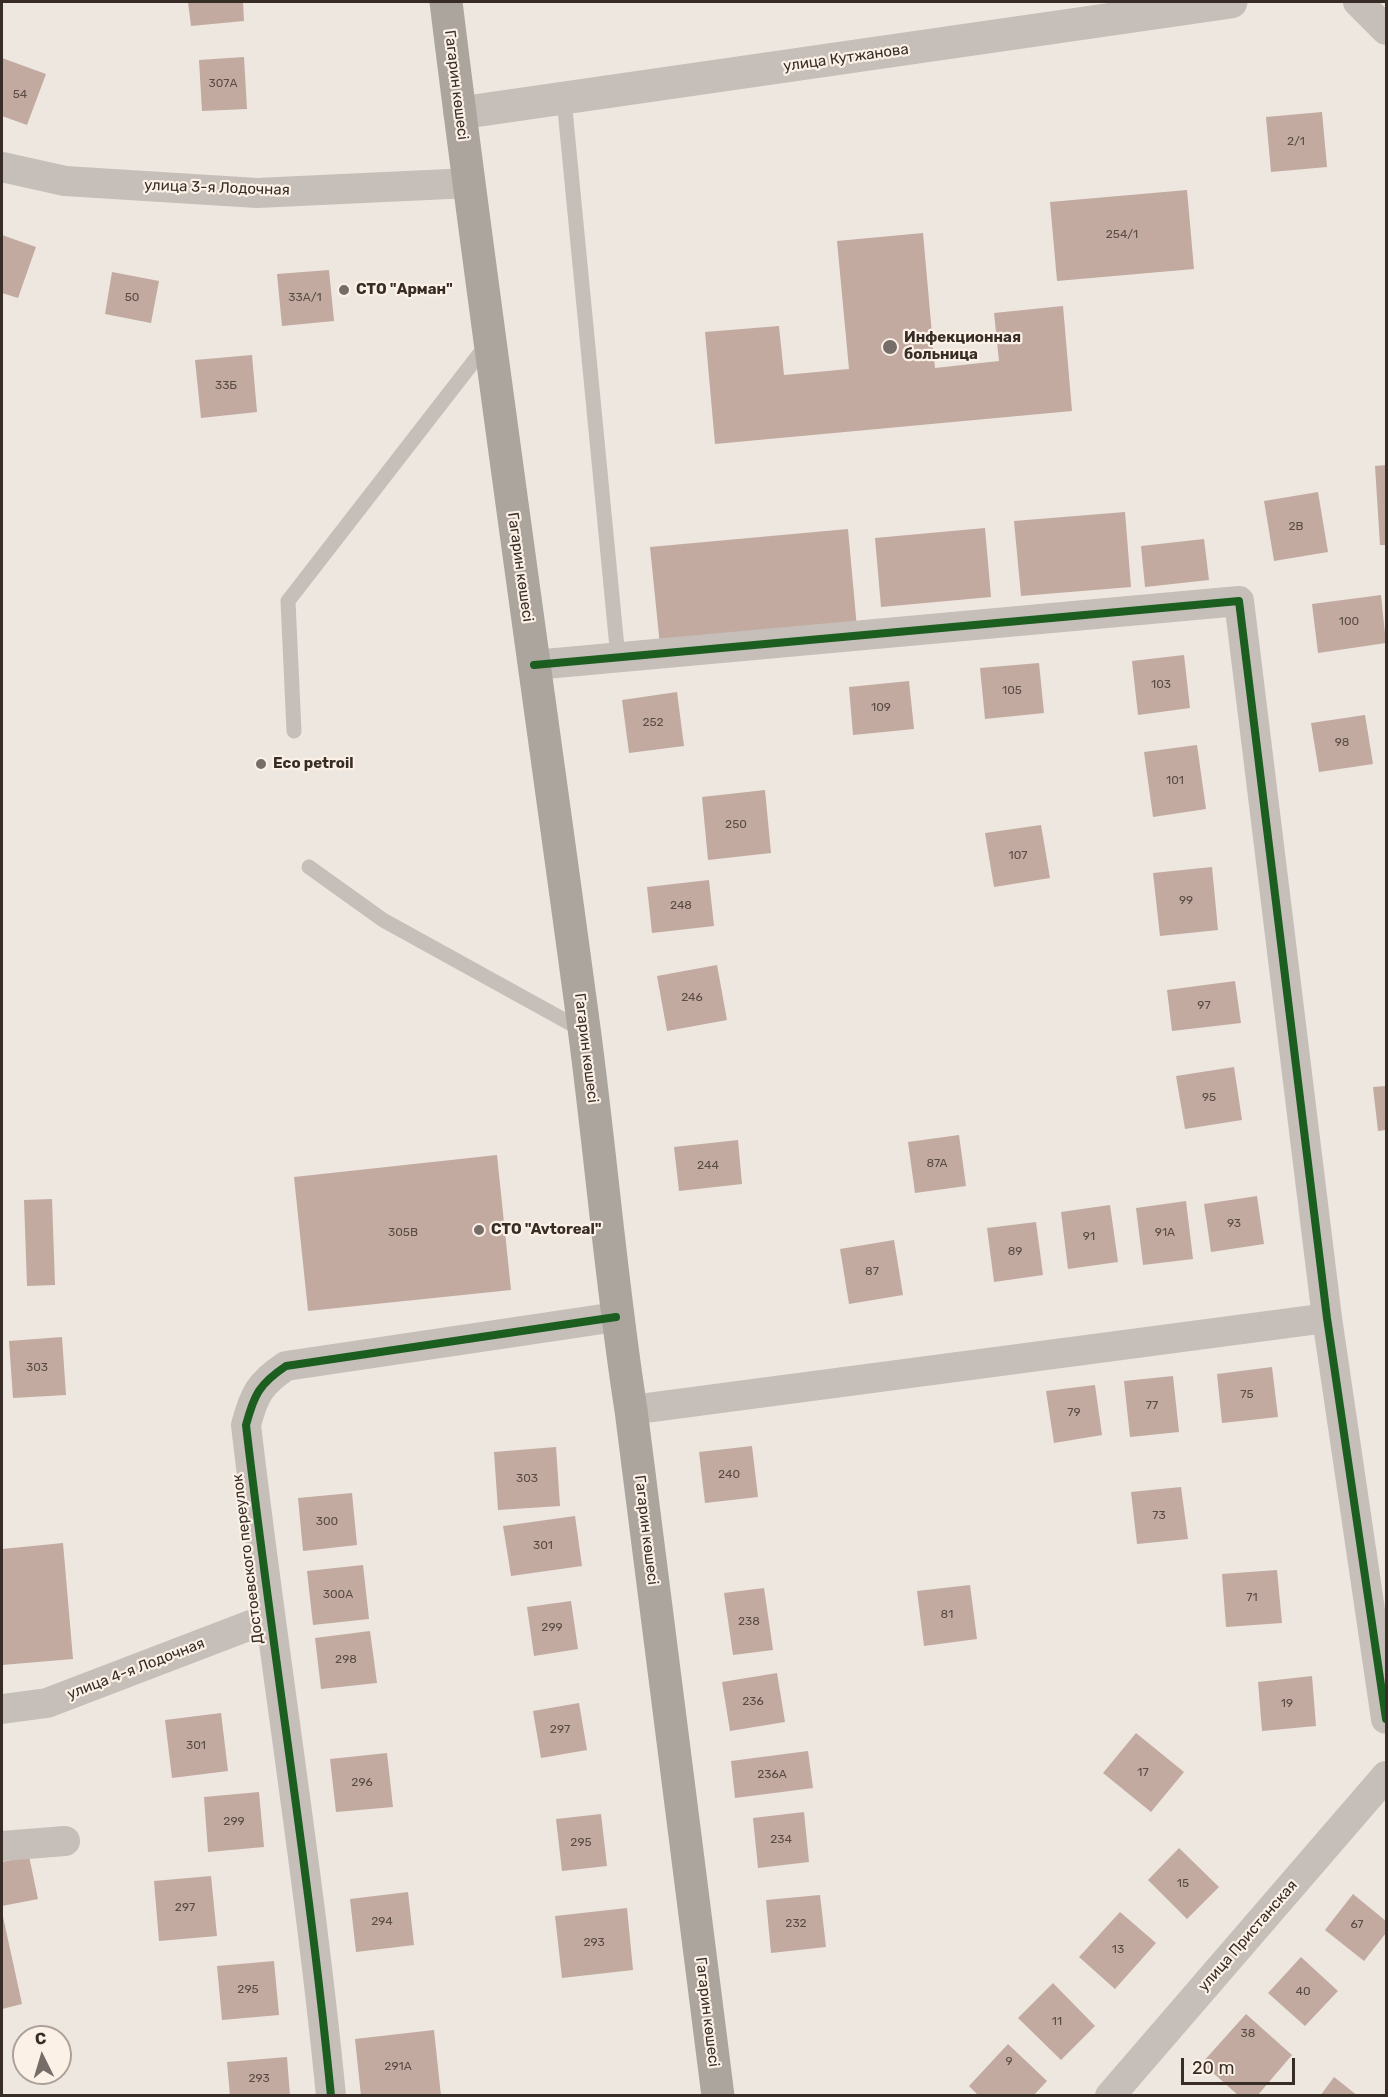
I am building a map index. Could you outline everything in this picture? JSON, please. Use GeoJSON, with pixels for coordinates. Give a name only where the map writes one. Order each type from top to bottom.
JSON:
{"type":"FeatureCollection","features":[{"type":"Feature","properties":{"kind":"highway","name":"Гагарин көшесі"},"geometry":{"type":"LineString","coordinates":[[446,2],[488,343],[584,1031],[616,1317],[631,1410],[718,2096]]}},
{"type":"Feature","properties":{"kind":"street","name":"улица Кутжанова"},"geometry":{"type":"LineString","coordinates":[[460,113],[1232,2]]}},
{"type":"Feature","properties":{"kind":"street"},"geometry":{"type":"LineString","coordinates":[[1358,2],[1386,30]]}},
{"type":"Feature","properties":{"kind":"street","name":"улица 3-я Лодочная"},"geometry":{"type":"LineString","coordinates":[[2,167],[65,181],[257,193],[470,183]]}},
{"type":"Feature","properties":{"kind":"street"},"geometry":{"type":"LineString","coordinates":[[534,665],[1239,601],[1327,1318],[1386,1719]]}},
{"type":"Feature","properties":{"kind":"street","name":"Достоевского переулок"},"geometry":{"type":"LineString","coordinates":[[331,2096],[323,2009],[269,1618],[246,1425],[253,1399],[265,1380],[286,1366],[616,1317]]}},
{"type":"Feature","properties":{"kind":"street"},"geometry":{"type":"LineString","coordinates":[[631,1410],[1327,1318]]}},
{"type":"Feature","properties":{"kind":"street","name":"улица 4-я Лодочная"},"geometry":{"type":"LineString","coordinates":[[2,1709],[47,1703],[269,1618]]}},
{"type":"Feature","properties":{"kind":"street","name":"улица Пристанская"},"geometry":{"type":"LineString","coordinates":[[1110,2096],[1386,1776]]}},
{"type":"Feature","properties":{"kind":"street"},"geometry":{"type":"LineString","coordinates":[[2,1846],[65,1841]]}},
{"type":"Feature","properties":{"kind":"lane"},"geometry":{"type":"LineString","coordinates":[[564,99],[618,658]]}},
{"type":"Feature","properties":{"kind":"lane"},"geometry":{"type":"LineString","coordinates":[[294,731],[288,601],[488,343]]}},
{"type":"Feature","properties":{"kind":"lane"},"geometry":{"type":"LineString","coordinates":[[309,867],[383,920],[584,1031]]}},
{"type":"Feature","properties":{"kind":"building"},"geometry":{"type":"Polygon","coordinates":[[[188,2],[243,2],[244,21],[191,26],[188,2]]]}},
{"type":"Feature","properties":{"kind":"building"},"geometry":{"type":"Polygon","coordinates":[[[244,57],[247,109],[202,111],[199,60],[244,57]]]}},
{"type":"Feature","properties":{"kind":"building"},"geometry":{"type":"Polygon","coordinates":[[[2,58],[46,74],[27,125],[2,116],[2,58]]]}},
{"type":"Feature","properties":{"kind":"building"},"geometry":{"type":"Polygon","coordinates":[[[1322,112],[1327,167],[1271,172],[1266,117],[1322,112]]]}},
{"type":"Feature","properties":{"kind":"building"},"geometry":{"type":"Polygon","coordinates":[[[1187,190],[1194,269],[1057,281],[1050,202],[1187,190]]]}},
{"type":"Feature","properties":{"kind":"building","name":"Инфекционная больница"},"geometry":{"type":"Polygon","coordinates":[[[923,233],[935,368],[999,361],[994,313],[1063,306],[1072,411],[715,444],[705,332],[779,326],[784,375],[849,369],[837,241],[923,233]]]}},
{"type":"Feature","properties":{"kind":"building"},"geometry":{"type":"Polygon","coordinates":[[[2,235],[36,247],[18,298],[2,293],[2,235]]]}},
{"type":"Feature","properties":{"kind":"building"},"geometry":{"type":"Polygon","coordinates":[[[329,270],[334,321],[282,326],[277,274],[329,270]]]}},
{"type":"Feature","properties":{"kind":"building"},"geometry":{"type":"Polygon","coordinates":[[[112,272],[159,281],[151,323],[105,314],[112,272]]]}},
{"type":"Feature","properties":{"kind":"building"},"geometry":{"type":"Polygon","coordinates":[[[252,355],[257,412],[201,418],[195,360],[252,355]]]}},
{"type":"Feature","properties":{"kind":"building"},"geometry":{"type":"Polygon","coordinates":[[[1386,465],[1386,545],[1380,545],[1375,466],[1386,465]]]}},
{"type":"Feature","properties":{"kind":"building"},"geometry":{"type":"Polygon","coordinates":[[[1318,492],[1328,552],[1274,561],[1264,501],[1318,492]]]}},
{"type":"Feature","properties":{"kind":"building"},"geometry":{"type":"Polygon","coordinates":[[[1125,512],[1131,587],[1021,596],[1014,521],[1125,512]]]}},
{"type":"Feature","properties":{"kind":"building"},"geometry":{"type":"Polygon","coordinates":[[[985,528],[991,597],[881,607],[875,538],[985,528]]]}},
{"type":"Feature","properties":{"kind":"building"},"geometry":{"type":"Polygon","coordinates":[[[848,529],[857,628],[660,646],[650,547],[848,529]]]}},
{"type":"Feature","properties":{"kind":"building"},"geometry":{"type":"Polygon","coordinates":[[[1204,539],[1209,580],[1145,587],[1141,546],[1204,539]]]}},
{"type":"Feature","properties":{"kind":"building"},"geometry":{"type":"Polygon","coordinates":[[[1381,595],[1386,643],[1318,653],[1312,604],[1381,595]]]}},
{"type":"Feature","properties":{"kind":"building"},"geometry":{"type":"Polygon","coordinates":[[[1184,655],[1190,708],[1138,715],[1132,661],[1184,655]]]}},
{"type":"Feature","properties":{"kind":"building"},"geometry":{"type":"Polygon","coordinates":[[[1039,663],[1044,713],[985,719],[980,668],[1039,663]]]}},
{"type":"Feature","properties":{"kind":"building"},"geometry":{"type":"Polygon","coordinates":[[[909,681],[914,729],[853,735],[849,687],[909,681]]]}},
{"type":"Feature","properties":{"kind":"building"},"geometry":{"type":"Polygon","coordinates":[[[677,692],[684,746],[629,753],[622,700],[677,692]]]}},
{"type":"Feature","properties":{"kind":"building"},"geometry":{"type":"Polygon","coordinates":[[[1365,715],[1373,764],[1319,772],[1311,723],[1365,715]]]}},
{"type":"Feature","properties":{"kind":"building"},"geometry":{"type":"Polygon","coordinates":[[[1197,745],[1206,809],[1153,817],[1144,752],[1197,745]]]}},
{"type":"Feature","properties":{"kind":"building"},"geometry":{"type":"Polygon","coordinates":[[[765,790],[771,853],[708,860],[702,797],[765,790]]]}},
{"type":"Feature","properties":{"kind":"building"},"geometry":{"type":"Polygon","coordinates":[[[1041,825],[1050,878],[994,887],[985,833],[1041,825]]]}},
{"type":"Feature","properties":{"kind":"building"},"geometry":{"type":"Polygon","coordinates":[[[1212,867],[1218,930],[1160,936],[1153,873],[1212,867]]]}},
{"type":"Feature","properties":{"kind":"building"},"geometry":{"type":"Polygon","coordinates":[[[709,880],[714,926],[652,933],[647,887],[709,880]]]}},
{"type":"Feature","properties":{"kind":"building"},"geometry":{"type":"Polygon","coordinates":[[[717,965],[727,1020],[667,1031],[657,976],[717,965]]]}},
{"type":"Feature","properties":{"kind":"building"},"geometry":{"type":"Polygon","coordinates":[[[1235,981],[1241,1023],[1172,1031],[1167,990],[1235,981]]]}},
{"type":"Feature","properties":{"kind":"building"},"geometry":{"type":"Polygon","coordinates":[[[1234,1067],[1242,1120],[1185,1129],[1176,1076],[1234,1067]]]}},
{"type":"Feature","properties":{"kind":"building"},"geometry":{"type":"Polygon","coordinates":[[[1386,1086],[1386,1130],[1378,1131],[1373,1087],[1386,1086]]]}},
{"type":"Feature","properties":{"kind":"building"},"geometry":{"type":"Polygon","coordinates":[[[959,1135],[966,1186],[915,1193],[908,1142],[959,1135]]]}},
{"type":"Feature","properties":{"kind":"building"},"geometry":{"type":"Polygon","coordinates":[[[738,1140],[742,1184],[679,1191],[674,1147],[738,1140]]]}},
{"type":"Feature","properties":{"kind":"building"},"geometry":{"type":"Polygon","coordinates":[[[497,1155],[511,1290],[308,1311],[294,1177],[497,1155]]]}},
{"type":"Feature","properties":{"kind":"building"},"geometry":{"type":"Polygon","coordinates":[[[1257,1196],[1264,1244],[1211,1252],[1204,1204],[1257,1196]]]}},
{"type":"Feature","properties":{"kind":"building"},"geometry":{"type":"Polygon","coordinates":[[[52,1199],[55,1285],[27,1286],[24,1200],[52,1199]]]}},
{"type":"Feature","properties":{"kind":"building"},"geometry":{"type":"Polygon","coordinates":[[[1186,1201],[1193,1259],[1143,1265],[1136,1208],[1186,1201]]]}},
{"type":"Feature","properties":{"kind":"building"},"geometry":{"type":"Polygon","coordinates":[[[1110,1205],[1118,1262],[1068,1269],[1061,1212],[1110,1205]]]}},
{"type":"Feature","properties":{"kind":"building"},"geometry":{"type":"Polygon","coordinates":[[[1036,1222],[1043,1275],[994,1282],[987,1228],[1036,1222]]]}},
{"type":"Feature","properties":{"kind":"building"},"geometry":{"type":"Polygon","coordinates":[[[894,1240],[903,1295],[849,1304],[840,1249],[894,1240]]]}},
{"type":"Feature","properties":{"kind":"building"},"geometry":{"type":"Polygon","coordinates":[[[62,1337],[66,1395],[13,1398],[9,1341],[62,1337]]]}},
{"type":"Feature","properties":{"kind":"building"},"geometry":{"type":"Polygon","coordinates":[[[1272,1367],[1278,1417],[1222,1423],[1217,1374],[1272,1367]]]}},
{"type":"Feature","properties":{"kind":"building"},"geometry":{"type":"Polygon","coordinates":[[[1173,1376],[1179,1432],[1130,1437],[1124,1381],[1173,1376]]]}},
{"type":"Feature","properties":{"kind":"building"},"geometry":{"type":"Polygon","coordinates":[[[1095,1385],[1102,1435],[1054,1443],[1046,1391],[1095,1385]]]}},
{"type":"Feature","properties":{"kind":"building"},"geometry":{"type":"Polygon","coordinates":[[[752,1446],[758,1497],[705,1503],[699,1452],[752,1446]]]}},
{"type":"Feature","properties":{"kind":"building"},"geometry":{"type":"Polygon","coordinates":[[[556,1447],[560,1506],[498,1510],[494,1452],[556,1447]]]}},
{"type":"Feature","properties":{"kind":"building"},"geometry":{"type":"Polygon","coordinates":[[[1181,1487],[1188,1539],[1137,1544],[1131,1492],[1181,1487]]]}},
{"type":"Feature","properties":{"kind":"building"},"geometry":{"type":"Polygon","coordinates":[[[352,1493],[357,1545],[303,1551],[298,1498],[352,1493]]]}},
{"type":"Feature","properties":{"kind":"building"},"geometry":{"type":"Polygon","coordinates":[[[575,1516],[582,1566],[511,1576],[503,1526],[575,1516]]]}},
{"type":"Feature","properties":{"kind":"building"},"geometry":{"type":"Polygon","coordinates":[[[63,1543],[73,1659],[2,1665],[2,1549],[63,1543]]]}},
{"type":"Feature","properties":{"kind":"building"},"geometry":{"type":"Polygon","coordinates":[[[363,1565],[369,1619],[313,1625],[307,1571],[363,1565]]]}},
{"type":"Feature","properties":{"kind":"building"},"geometry":{"type":"Polygon","coordinates":[[[1277,1570],[1282,1623],[1226,1627],[1222,1574],[1277,1570]]]}},
{"type":"Feature","properties":{"kind":"building"},"geometry":{"type":"Polygon","coordinates":[[[970,1585],[977,1639],[924,1646],[917,1591],[970,1585]]]}},
{"type":"Feature","properties":{"kind":"building"},"geometry":{"type":"Polygon","coordinates":[[[764,1588],[773,1650],[733,1655],[724,1593],[764,1588]]]}},
{"type":"Feature","properties":{"kind":"building"},"geometry":{"type":"Polygon","coordinates":[[[571,1601],[578,1649],[534,1656],[527,1607],[571,1601]]]}},
{"type":"Feature","properties":{"kind":"building"},"geometry":{"type":"Polygon","coordinates":[[[370,1631],[377,1683],[321,1689],[315,1638],[370,1631]]]}},
{"type":"Feature","properties":{"kind":"building"},"geometry":{"type":"Polygon","coordinates":[[[777,1673],[785,1722],[730,1731],[722,1682],[777,1673]]]}},
{"type":"Feature","properties":{"kind":"building"},"geometry":{"type":"Polygon","coordinates":[[[1312,1676],[1316,1726],[1262,1731],[1258,1682],[1312,1676]]]}},
{"type":"Feature","properties":{"kind":"building"},"geometry":{"type":"Polygon","coordinates":[[[579,1703],[587,1750],[541,1758],[533,1711],[579,1703]]]}},
{"type":"Feature","properties":{"kind":"building"},"geometry":{"type":"Polygon","coordinates":[[[221,1713],[228,1771],[172,1778],[165,1720],[221,1713]]]}},
{"type":"Feature","properties":{"kind":"building"},"geometry":{"type":"Polygon","coordinates":[[[1136,1733],[1184,1772],[1151,1812],[1103,1773],[1136,1733]]]}},
{"type":"Feature","properties":{"kind":"building"},"geometry":{"type":"Polygon","coordinates":[[[808,1751],[813,1788],[735,1798],[731,1761],[808,1751]]]}},
{"type":"Feature","properties":{"kind":"building"},"geometry":{"type":"Polygon","coordinates":[[[387,1753],[393,1807],[336,1812],[330,1759],[387,1753]]]}},
{"type":"Feature","properties":{"kind":"building"},"geometry":{"type":"Polygon","coordinates":[[[259,1792],[264,1847],[208,1852],[204,1797],[259,1792]]]}},
{"type":"Feature","properties":{"kind":"building"},"geometry":{"type":"Polygon","coordinates":[[[804,1812],[809,1862],[758,1868],[753,1818],[804,1812]]]}},
{"type":"Feature","properties":{"kind":"building"},"geometry":{"type":"Polygon","coordinates":[[[601,1814],[607,1866],[562,1871],[556,1819],[601,1814]]]}},
{"type":"Feature","properties":{"kind":"building"},"geometry":{"type":"Polygon","coordinates":[[[1179,1848],[1219,1887],[1187,1919],[1148,1880],[1179,1848]]]}},
{"type":"Feature","properties":{"kind":"building"},"geometry":{"type":"Polygon","coordinates":[[[29,1856],[38,1899],[2,1906],[2,1862],[29,1856]]]}},
{"type":"Feature","properties":{"kind":"building"},"geometry":{"type":"Polygon","coordinates":[[[211,1876],[217,1936],[159,1941],[154,1881],[211,1876]]]}},
{"type":"Feature","properties":{"kind":"building"},"geometry":{"type":"Polygon","coordinates":[[[408,1892],[414,1945],[356,1952],[350,1899],[408,1892]]]}},
{"type":"Feature","properties":{"kind":"building"},"geometry":{"type":"Polygon","coordinates":[[[1353,1894],[1386,1921],[1386,1933],[1364,1961],[1325,1930],[1353,1894]]]}},
{"type":"Feature","properties":{"kind":"building"},"geometry":{"type":"Polygon","coordinates":[[[820,1895],[826,1947],[771,1953],[766,1900],[820,1895]]]}},
{"type":"Feature","properties":{"kind":"building"},"geometry":{"type":"Polygon","coordinates":[[[627,1908],[633,1970],[562,1978],[555,1916],[627,1908]]]}},
{"type":"Feature","properties":{"kind":"building"},"geometry":{"type":"Polygon","coordinates":[[[2,1912],[22,2004],[2,2009],[2,1912]]]}},
{"type":"Feature","properties":{"kind":"building"},"geometry":{"type":"Polygon","coordinates":[[[1120,1912],[1156,1943],[1115,1989],[1079,1957],[1120,1912]]]}},
{"type":"Feature","properties":{"kind":"building"},"geometry":{"type":"Polygon","coordinates":[[[1301,1957],[1338,1991],[1305,2026],[1268,1993],[1301,1957]]]}},
{"type":"Feature","properties":{"kind":"building"},"geometry":{"type":"Polygon","coordinates":[[[274,1961],[279,2015],[222,2020],[217,1966],[274,1961]]]}},
{"type":"Feature","properties":{"kind":"building"},"geometry":{"type":"Polygon","coordinates":[[[1053,1983],[1095,2026],[1061,2060],[1018,2018],[1053,1983]]]}},
{"type":"Feature","properties":{"kind":"building"},"geometry":{"type":"Polygon","coordinates":[[[1246,2014],[1292,2055],[1257,2096],[1239,2096],[1202,2063],[1246,2014]]]}},
{"type":"Feature","properties":{"kind":"building"},"geometry":{"type":"Polygon","coordinates":[[[434,2030],[441,2096],[361,2096],[355,2039],[434,2030]]]}},
{"type":"Feature","properties":{"kind":"building"},"geometry":{"type":"Polygon","coordinates":[[[1008,2044],[1047,2081],[1033,2096],[979,2096],[969,2086],[1008,2044]]]}},
{"type":"Feature","properties":{"kind":"building"},"geometry":{"type":"Polygon","coordinates":[[[287,2057],[290,2096],[230,2096],[227,2062],[287,2057]]]}},
{"type":"Feature","properties":{"kind":"building"},"geometry":{"type":"Polygon","coordinates":[[[1334,2077],[1358,2096],[1320,2096],[1334,2077]]]}},
{"type":"Feature","properties":{"kind":"cycle path"},"geometry":{"type":"LineString","coordinates":[[534,665],[1239,601],[1327,1318],[1386,1719]]}},
{"type":"Feature","properties":{"kind":"cycle path"},"geometry":{"type":"LineString","coordinates":[[331,2096],[312,1928],[246,1425],[252,1406],[259,1391],[269,1379],[286,1366],[616,1317]]}},
{"type":"Feature","properties":{"kind":"place","name":"СТО \"Арман\""},"geometry":{"type":"Point","coordinates":[344,290]}},
{"type":"Feature","properties":{"kind":"place","name":"Инфекционная больница"},"geometry":{"type":"Point","coordinates":[890,347]}},
{"type":"Feature","properties":{"kind":"place","name":"Eco petroil"},"geometry":{"type":"Point","coordinates":[261,764]}},
{"type":"Feature","properties":{"kind":"place","name":"СТО \"Avtoreal\""},"geometry":{"type":"Point","coordinates":[479,1230]}}]}
